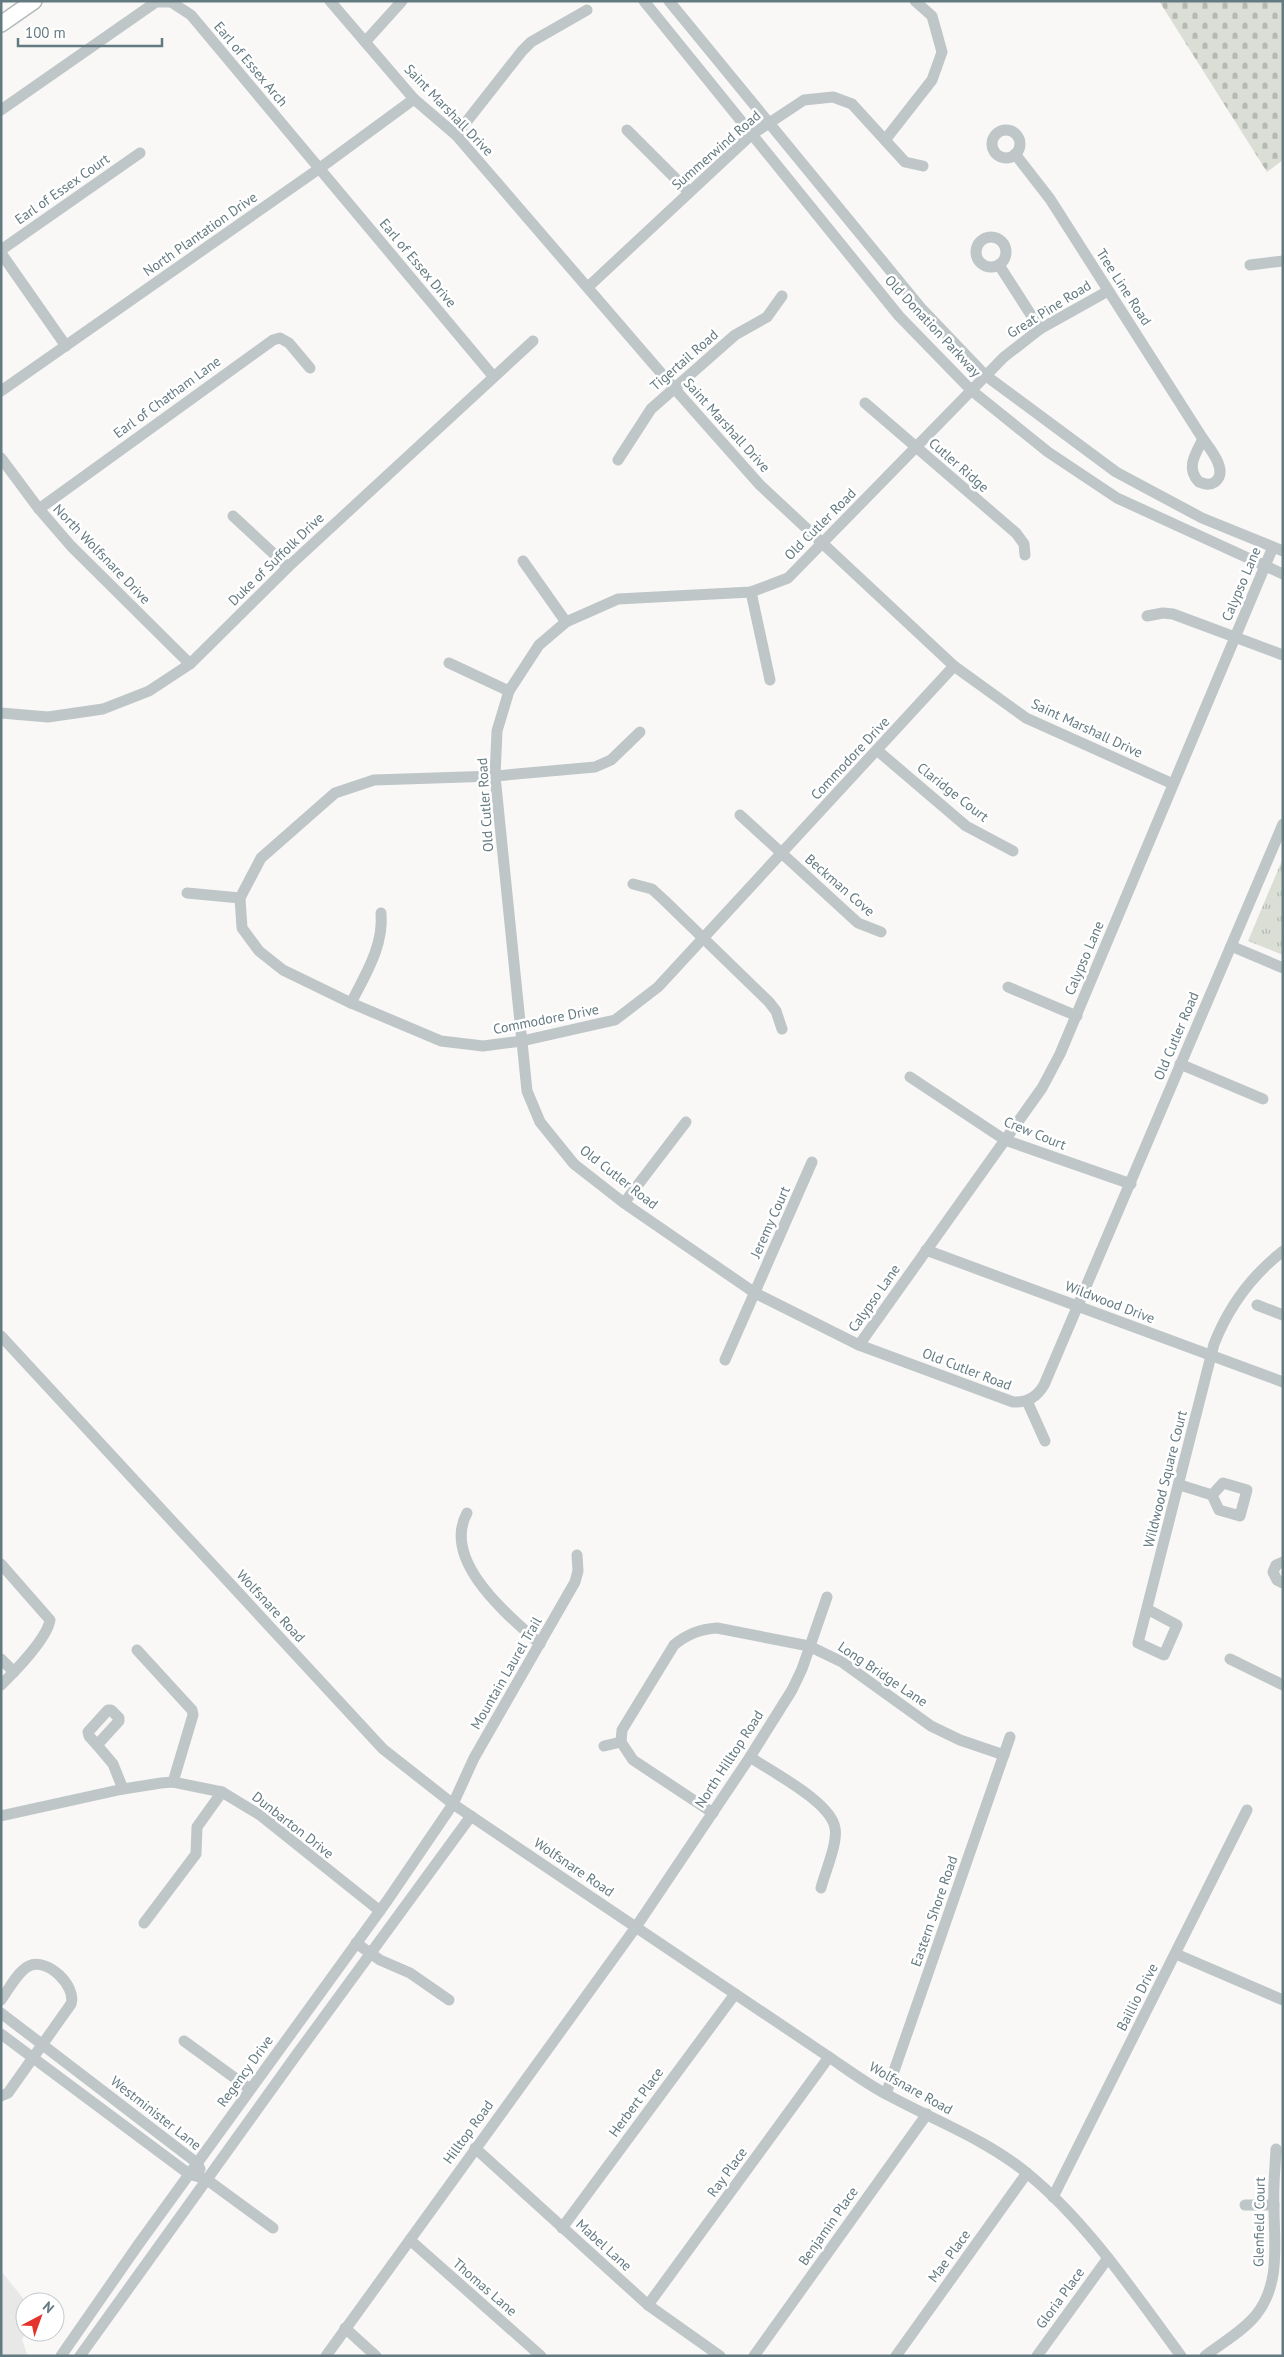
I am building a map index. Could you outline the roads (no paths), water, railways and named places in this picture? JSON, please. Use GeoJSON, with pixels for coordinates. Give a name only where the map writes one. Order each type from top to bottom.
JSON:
{"type":"FeatureCollection","features":[{"type":"Feature","properties":{"kind":"main road"},"geometry":{"type":"LineString","coordinates":[[1,24],[34,1]]}},
{"type":"Feature","properties":{"kind":"street","name":"Saint Marshall Drive"},"geometry":{"type":"LineString","coordinates":[[330,1],[414,99],[456,135],[674,388],[760,484],[954,666],[1026,718],[1173,784]]}},
{"type":"Feature","properties":{"kind":"street"},"geometry":{"type":"LineString","coordinates":[[366,42],[402,1]]}},
{"type":"Feature","properties":{"kind":"street","name":"Old Donation Parkway"},"geometry":{"type":"LineString","coordinates":[[644,1],[899,316],[971,390],[1048,452],[1117,498],[1283,574]]}},
{"type":"Feature","properties":{"kind":"street","name":"Old Donation Parkway"},"geometry":{"type":"LineString","coordinates":[[669,1],[921,308],[985,375],[1116,472],[1202,518],[1278,549]]}},
{"type":"Feature","properties":{"kind":"street"},"geometry":{"type":"LineString","coordinates":[[885,140],[932,80],[942,52],[932,16],[915,1]]}},
{"type":"Feature","properties":{"kind":"street","name":"Earl of Essex Arch"},"geometry":{"type":"LineString","coordinates":[[1,110],[156,2],[172,2],[190,15],[320,168]]}},
{"type":"Feature","properties":{"kind":"street"},"geometry":{"type":"LineString","coordinates":[[456,135],[531,42],[587,10]]}},
{"type":"Feature","properties":{"kind":"street","name":"Summerwind Road"},"geometry":{"type":"LineString","coordinates":[[588,287],[751,135],[804,100],[833,97],[852,104],[905,162],[923,166]]}},
{"type":"Feature","properties":{"kind":"street","name":"North Plantation Drive"},"geometry":{"type":"LineString","coordinates":[[1,391],[320,168],[414,99]]}},
{"type":"Feature","properties":{"kind":"street"},"geometry":{"type":"LineString","coordinates":[[627,130],[689,192]]}},
{"type":"Feature","properties":{"kind":"street","name":"Earl of Essex Court"},"geometry":{"type":"LineString","coordinates":[[1,251],[140,153]]}},
{"type":"Feature","properties":{"kind":"street","name":"Tree Line Road"},"geometry":{"type":"LineString","coordinates":[[1016,154],[1050,199],[1203,439]]}},
{"type":"Feature","properties":{"kind":"street","name":"Earl of Essex Drive"},"geometry":{"type":"LineString","coordinates":[[320,168],[492,376]]}},
{"type":"Feature","properties":{"kind":"street"},"geometry":{"type":"LineString","coordinates":[[1,251],[66,346]]}},
{"type":"Feature","properties":{"kind":"street"},"geometry":{"type":"LineString","coordinates":[[1250,265],[1283,261]]}},
{"type":"Feature","properties":{"kind":"street"},"geometry":{"type":"LineString","coordinates":[[999,265],[1040,330]]}},
{"type":"Feature","properties":{"kind":"street","name":"Great Pine Road"},"geometry":{"type":"LineString","coordinates":[[985,375],[1004,357],[1040,330],[1108,291]]}},
{"type":"Feature","properties":{"kind":"street","name":"Tigertail Road"},"geometry":{"type":"LineString","coordinates":[[618,460],[651,409],[735,335],[768,317],[782,296]]}},
{"type":"Feature","properties":{"kind":"street","name":"Earl of Chatham Lane"},"geometry":{"type":"LineString","coordinates":[[39,510],[273,340],[280,338],[289,343],[310,368]]}},
{"type":"Feature","properties":{"kind":"street","name":"Duke of Suffolk Drive"},"geometry":{"type":"LineString","coordinates":[[1,713],[48,717],[103,709],[149,691],[190,664],[288,567],[492,376],[533,341]]}},
{"type":"Feature","properties":{"kind":"street","name":"Old Cutler Road"},"geometry":{"type":"LineString","coordinates":[[985,375],[788,578],[751,592],[618,599],[566,622],[540,645],[509,691],[497,731],[495,776],[528,1090],[540,1122],[574,1164],[624,1203],[755,1294],[859,1345],[1013,1402],[1027,1401],[1036,1396],[1044,1386],[1283,824]]}},
{"type":"Feature","properties":{"kind":"street","name":"Cutler Ridge"},"geometry":{"type":"LineString","coordinates":[[865,403],[1021,538],[1025,554]]}},
{"type":"Feature","properties":{"kind":"street","name":"North Wolfsnare Drive"},"geometry":{"type":"LineString","coordinates":[[1,458],[39,510],[71,546],[190,664]]}},
{"type":"Feature","properties":{"kind":"street"},"geometry":{"type":"LineString","coordinates":[[233,516],[288,567]]}},
{"type":"Feature","properties":{"kind":"street","name":"Calypso Lane"},"geometry":{"type":"LineString","coordinates":[[859,1345],[1048,1079],[1235,636],[1265,567],[1278,549]]}},
{"type":"Feature","properties":{"kind":"street"},"geometry":{"type":"LineString","coordinates":[[523,561],[566,622]]}},
{"type":"Feature","properties":{"kind":"street"},"geometry":{"type":"LineString","coordinates":[[751,592],[770,680]]}},
{"type":"Feature","properties":{"kind":"street"},"geometry":{"type":"LineString","coordinates":[[1147,616],[1163,613],[1173,614],[1283,655]]}},
{"type":"Feature","properties":{"kind":"street"},"geometry":{"type":"LineString","coordinates":[[449,663],[509,691]]}},
{"type":"Feature","properties":{"kind":"street","name":"Commodore Drive"},"geometry":{"type":"LineString","coordinates":[[240,898],[242,928],[259,951],[283,970],[351,1003],[440,1041],[483,1046],[522,1041],[615,1020],[658,987],[878,751],[954,666]]}},
{"type":"Feature","properties":{"kind":"street"},"geometry":{"type":"LineString","coordinates":[[187,893],[240,898],[261,858],[334,793],[374,780],[495,776],[595,767],[611,760],[640,732]]}},
{"type":"Feature","properties":{"kind":"street","name":"Claridge Court"},"geometry":{"type":"LineString","coordinates":[[878,751],[966,826],[1013,852]]}},
{"type":"Feature","properties":{"kind":"street","name":"Beckman Cove"},"geometry":{"type":"LineString","coordinates":[[740,815],[858,923],[881,932]]}},
{"type":"Feature","properties":{"kind":"street"},"geometry":{"type":"LineString","coordinates":[[633,884],[652,890],[770,1002],[776,1010],[782,1029]]}},
{"type":"Feature","properties":{"kind":"street"},"geometry":{"type":"LineString","coordinates":[[351,1003],[378,945],[381,932],[381,913]]}},
{"type":"Feature","properties":{"kind":"street"},"geometry":{"type":"LineString","coordinates":[[1231,946],[1283,968]]}},
{"type":"Feature","properties":{"kind":"street"},"geometry":{"type":"LineString","coordinates":[[1008,987],[1076,1016]]}},
{"type":"Feature","properties":{"kind":"street"},"geometry":{"type":"LineString","coordinates":[[1180,1064],[1263,1099]]}},
{"type":"Feature","properties":{"kind":"street","name":"Crew Court"},"geometry":{"type":"LineString","coordinates":[[910,1077],[1005,1140],[1131,1184]]}},
{"type":"Feature","properties":{"kind":"street"},"geometry":{"type":"LineString","coordinates":[[624,1203],[686,1122]]}},
{"type":"Feature","properties":{"kind":"street","name":"Jeremy Court"},"geometry":{"type":"LineString","coordinates":[[725,1360],[812,1162]]}},
{"type":"Feature","properties":{"kind":"street","name":"Wildwood Drive"},"geometry":{"type":"LineString","coordinates":[[926,1250],[1211,1357],[1283,1382]]}},
{"type":"Feature","properties":{"kind":"street","name":"Wildwood Square Court"},"geometry":{"type":"LineString","coordinates":[[1147,1609],[1211,1357],[1220,1329],[1236,1300],[1269,1262],[1283,1251]]}},
{"type":"Feature","properties":{"kind":"street"},"geometry":{"type":"LineString","coordinates":[[1257,1305],[1283,1315]]}},
{"type":"Feature","properties":{"kind":"street","name":"Wolfsnare Road"},"geometry":{"type":"LineString","coordinates":[[1,1336],[383,1750],[452,1804],[829,2057],[886,2094],[979,2142],[1027,2173],[1053,2197],[1108,2258],[1178,2355]]}},
{"type":"Feature","properties":{"kind":"street"},"geometry":{"type":"LineString","coordinates":[[1027,1401],[1045,1441]]}},
{"type":"Feature","properties":{"kind":"street"},"geometry":{"type":"LineString","coordinates":[[1180,1485],[1212,1495]]}},
{"type":"Feature","properties":{"kind":"street"},"geometry":{"type":"LineString","coordinates":[[467,1513],[461,1530],[461,1540],[467,1564],[474,1576],[495,1600],[540,1644]]}},
{"type":"Feature","properties":{"kind":"street","name":"Mountain Laurel Trail"},"geometry":{"type":"LineString","coordinates":[[452,1804],[474,1758],[575,1582],[578,1571],[578,1555]]}},
{"type":"Feature","properties":{"kind":"street"},"geometry":{"type":"LineString","coordinates":[[1283,1562],[1276,1565],[1273,1572],[1277,1580],[1283,1583]]}},
{"type":"Feature","properties":{"kind":"street"},"geometry":{"type":"LineString","coordinates":[[1,1564],[50,1620],[49,1627],[14,1672],[1,1685]]}},
{"type":"Feature","properties":{"kind":"street","name":"North Hilltop Road"},"geometry":{"type":"LineString","coordinates":[[636,1927],[750,1757],[792,1690],[827,1598]]}},
{"type":"Feature","properties":{"kind":"street","name":"Long Bridge Lane"},"geometry":{"type":"LineString","coordinates":[[621,1742],[622,1730],[674,1646],[683,1637],[706,1629],[717,1628],[809,1646],[842,1662],[932,1726],[960,1740],[1004,1754]]}},
{"type":"Feature","properties":{"kind":"street"},"geometry":{"type":"LineString","coordinates":[[137,1650],[192,1710],[193,1715],[173,1782]]}},
{"type":"Feature","properties":{"kind":"street"},"geometry":{"type":"LineString","coordinates":[[1230,1659],[1283,1685]]}},
{"type":"Feature","properties":{"kind":"street"},"geometry":{"type":"LineString","coordinates":[[1,1660],[14,1672]]}},
{"type":"Feature","properties":{"kind":"street","name":"Eastern Shore Road"},"geometry":{"type":"LineString","coordinates":[[886,2094],[1010,1737]]}},
{"type":"Feature","properties":{"kind":"street"},"geometry":{"type":"LineString","coordinates":[[604,1746],[621,1742],[633,1760],[712,1813]]}},
{"type":"Feature","properties":{"kind":"street"},"geometry":{"type":"LineString","coordinates":[[97,1745],[113,1764],[123,1789]]}},
{"type":"Feature","properties":{"kind":"street"},"geometry":{"type":"LineString","coordinates":[[750,1757],[828,1811],[832,1818],[835,1837],[820,1888]]}},
{"type":"Feature","properties":{"kind":"street","name":"Dunbarton Drive"},"geometry":{"type":"LineString","coordinates":[[1,1816],[123,1789],[173,1782],[222,1792],[260,1814],[380,1911]]}},
{"type":"Feature","properties":{"kind":"street"},"geometry":{"type":"LineString","coordinates":[[144,1923],[196,1854],[197,1827],[222,1792]]}},
{"type":"Feature","properties":{"kind":"street","name":"Regency Drive"},"geometry":{"type":"LineString","coordinates":[[61,2356],[189,2174],[380,1911],[452,1804]]}},
{"type":"Feature","properties":{"kind":"street","name":"Baillio Drive"},"geometry":{"type":"LineString","coordinates":[[1053,2197],[1247,1810]]}},
{"type":"Feature","properties":{"kind":"street"},"geometry":{"type":"LineString","coordinates":[[80,2356],[296,2054],[471,1816]]}},
{"type":"Feature","properties":{"kind":"street"},"geometry":{"type":"LineString","coordinates":[[387,1901],[401,1911]]}},
{"type":"Feature","properties":{"kind":"street","name":"Hilltop Road"},"geometry":{"type":"LineString","coordinates":[[326,2356],[636,1927]]}},
{"type":"Feature","properties":{"kind":"street"},"geometry":{"type":"LineString","coordinates":[[356,1943],[380,1960],[410,1973],[449,2000]]}},
{"type":"Feature","properties":{"kind":"street"},"geometry":{"type":"LineString","coordinates":[[1176,1954],[1283,2000]]}},
{"type":"Feature","properties":{"kind":"street"},"geometry":{"type":"LineString","coordinates":[[1,2000],[22,1971],[30,1965],[44,1965],[65,1980],[72,1992],[71,2004],[8,2094],[1,2096]]}},
{"type":"Feature","properties":{"kind":"street","name":"Herbert Place"},"geometry":{"type":"LineString","coordinates":[[562,2228],[735,1994]]}},
{"type":"Feature","properties":{"kind":"street","name":"Westminister Lane"},"geometry":{"type":"LineString","coordinates":[[1,2013],[39,2050],[189,2174],[206,2179]]}},
{"type":"Feature","properties":{"kind":"street","name":"Westminister Lane"},"geometry":{"type":"LineString","coordinates":[[1,2034],[39,2050],[197,2163],[206,2179]]}},
{"type":"Feature","properties":{"kind":"street"},"geometry":{"type":"LineString","coordinates":[[184,2041],[250,2089]]}},
{"type":"Feature","properties":{"kind":"street"},"geometry":{"type":"LineString","coordinates":[[284,2044],[296,2054]]}},
{"type":"Feature","properties":{"kind":"street","name":"Ray Place"},"geometry":{"type":"LineString","coordinates":[[648,2305],[829,2057]]}},
{"type":"Feature","properties":{"kind":"street","name":"Benjamin Place"},"geometry":{"type":"LineString","coordinates":[[754,2356],[927,2114]]}},
{"type":"Feature","properties":{"kind":"street","name":"Mabel Lane"},"geometry":{"type":"LineString","coordinates":[[475,2148],[648,2305],[720,2356]]}},
{"type":"Feature","properties":{"kind":"street","name":"Glenfield Court"},"geometry":{"type":"LineString","coordinates":[[1205,2356],[1256,2315],[1265,2302],[1272,2283],[1276,2262],[1274,2205],[1276,2149]]}},
{"type":"Feature","properties":{"kind":"street","name":"Mae Place"},"geometry":{"type":"LineString","coordinates":[[896,2356],[1027,2173]]}},
{"type":"Feature","properties":{"kind":"street"},"geometry":{"type":"LineString","coordinates":[[206,2179],[273,2228]]}},
{"type":"Feature","properties":{"kind":"street"},"geometry":{"type":"LineString","coordinates":[[1245,2205],[1274,2205]]}},
{"type":"Feature","properties":{"kind":"street","name":"Thomas Lane"},"geometry":{"type":"LineString","coordinates":[[410,2240],[541,2356]]}},
{"type":"Feature","properties":{"kind":"street","name":"Gloria Place"},"geometry":{"type":"LineString","coordinates":[[1036,2356],[1108,2258]]}},
{"type":"Feature","properties":{"kind":"street"},"geometry":{"type":"LineString","coordinates":[[345,2328],[376,2356]]}}]}
